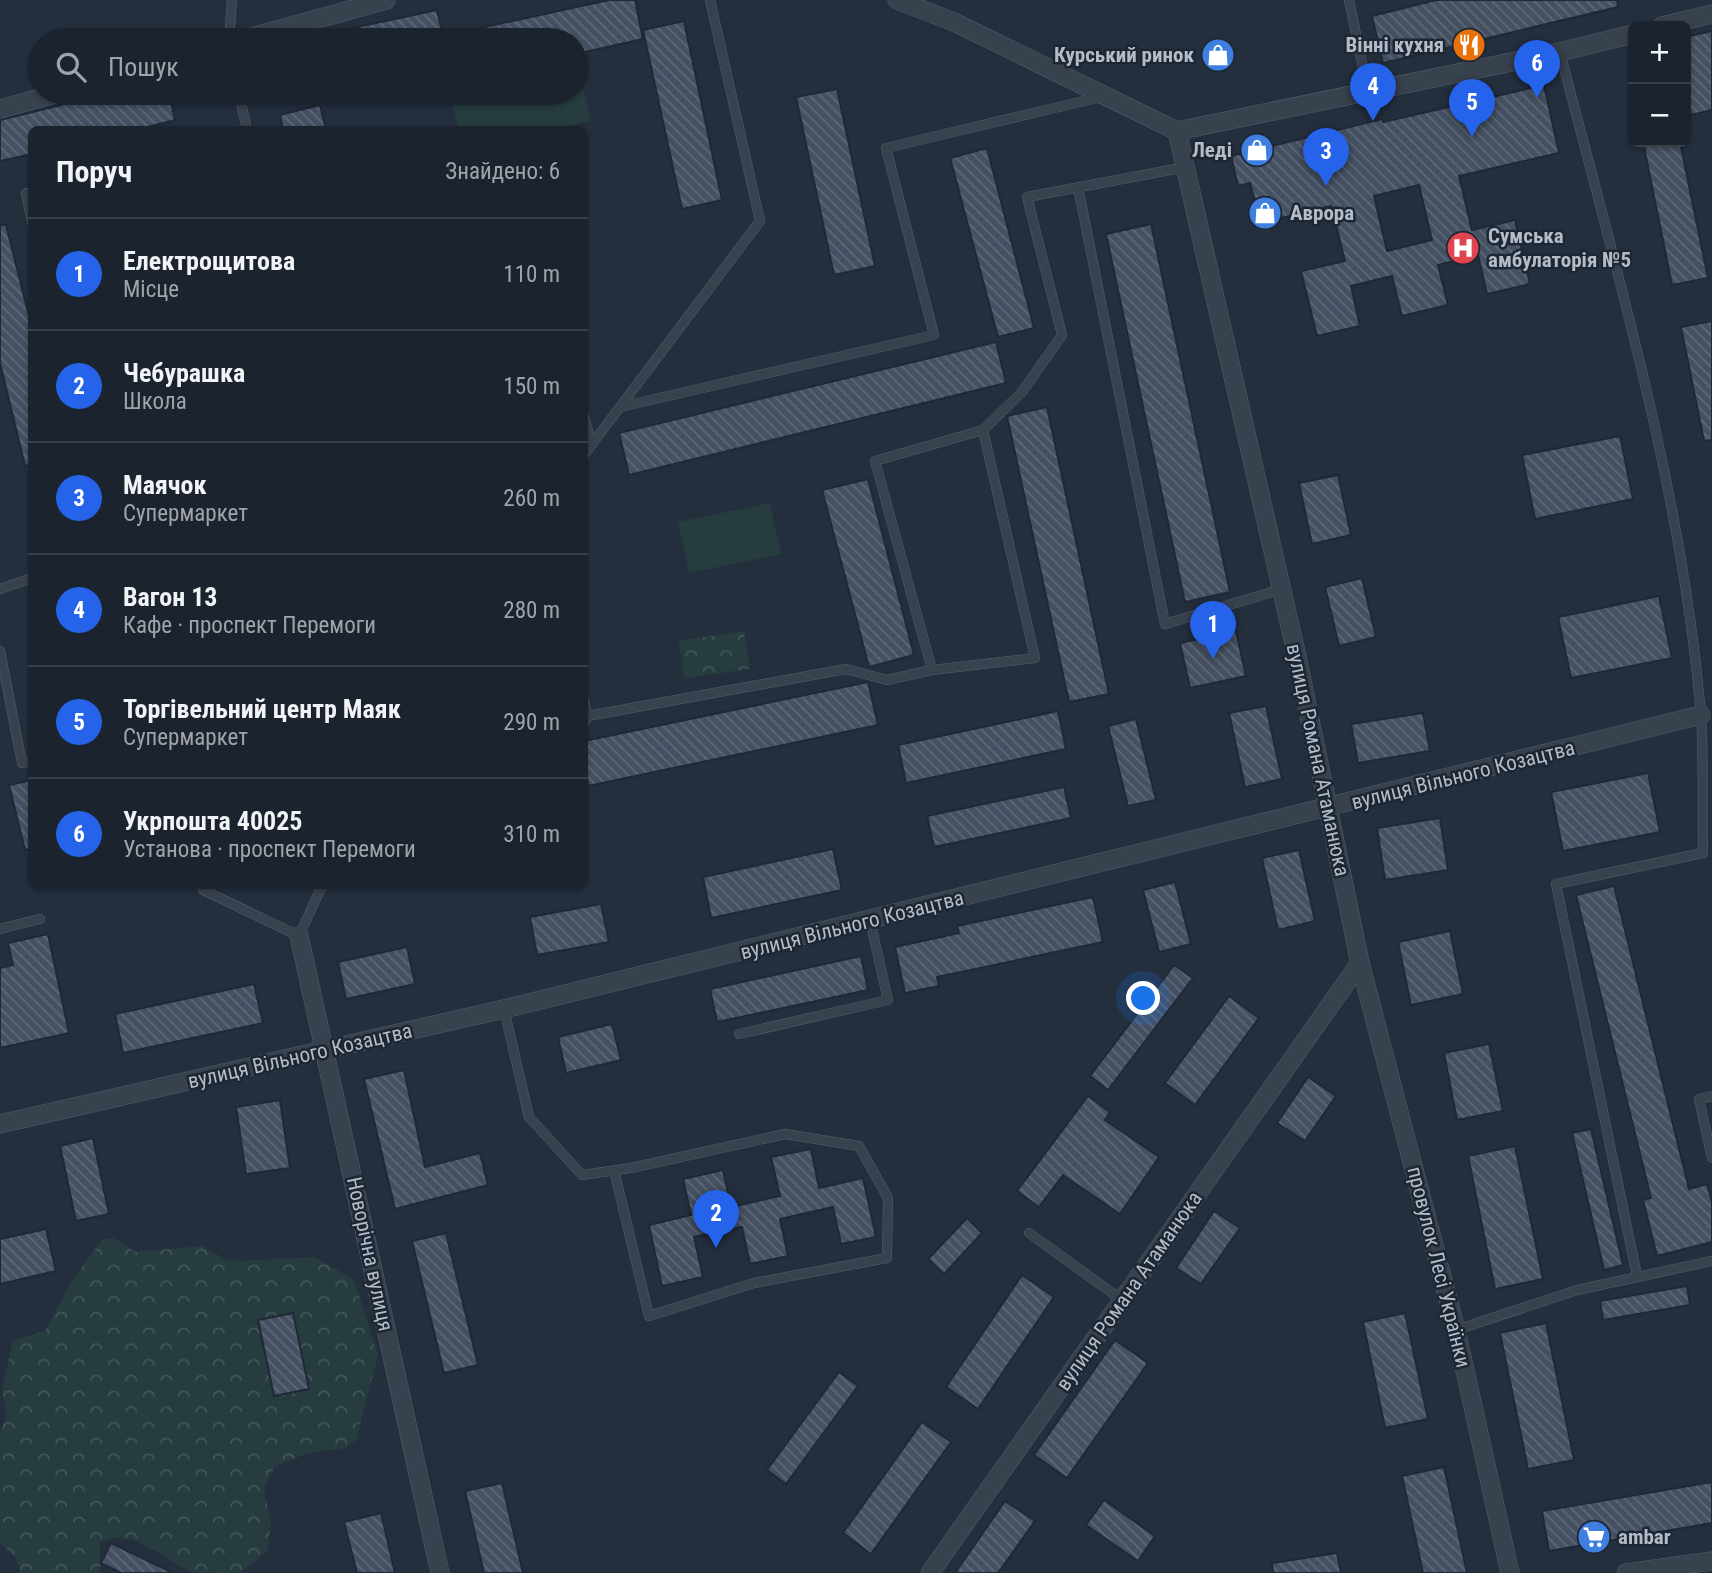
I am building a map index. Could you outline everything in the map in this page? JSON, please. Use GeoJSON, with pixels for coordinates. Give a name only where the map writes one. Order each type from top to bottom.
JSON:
{"type":"FeatureCollection","features":[{"type":"Feature","properties":{"kind":"street"},"geometry":{"type":"LineString","coordinates":[[284,28],[386,0]]}},
{"type":"Feature","properties":{"kind":"street"},"geometry":{"type":"LineString","coordinates":[[897,0],[954,22],[1177,131],[1560,52],[1628,35]]}},
{"type":"Feature","properties":{"kind":"street"},"geometry":{"type":"LineString","coordinates":[[1683,21],[1712,14]]}},
{"type":"Feature","properties":{"kind":"street"},"geometry":{"type":"LineString","coordinates":[[0,109],[28,101]]}},
{"type":"Feature","properties":{"kind":"street","name":"вулиця Романа Атаманюка"},"geometry":{"type":"LineString","coordinates":[[930,1573],[1360,963],[1282,589],[1177,131]]}},
{"type":"Feature","properties":{"kind":"street","name":"вулиця Вільного Козацтва"},"geometry":{"type":"LineString","coordinates":[[0,1124],[504,1009],[1701,715]]}},
{"type":"Feature","properties":{"kind":"street","name":"Новорічна вулиця"},"geometry":{"type":"LineString","coordinates":[[299,936],[440,1573]]}},
{"type":"Feature","properties":{"kind":"street","name":"провулок Лесі Українки"},"geometry":{"type":"LineString","coordinates":[[1360,963],[1456,1330],[1510,1573]]}},
{"type":"Feature","properties":{"kind":"street"},"geometry":{"type":"LineString","coordinates":[[1626,1573],[1672,1570],[1712,1561]]}},
{"type":"Feature","properties":{"kind":"lane"},"geometry":{"type":"LineString","coordinates":[[230,28],[232,0]]}},
{"type":"Feature","properties":{"kind":"lane"},"geometry":{"type":"LineString","coordinates":[[588,450],[761,220],[710,0]]}},
{"type":"Feature","properties":{"kind":"lane"},"geometry":{"type":"LineString","coordinates":[[1349,0],[1368,92]]}},
{"type":"Feature","properties":{"kind":"lane"},"geometry":{"type":"LineString","coordinates":[[1560,52],[1645,382],[1678,545],[1701,715],[1703,853],[1556,884],[1637,1276]]}},
{"type":"Feature","properties":{"kind":"lane"},"geometry":{"type":"LineString","coordinates":[[620,407],[934,335],[886,148],[1105,96]]}},
{"type":"Feature","properties":{"kind":"lane"},"geometry":{"type":"LineString","coordinates":[[242,105],[246,126]]}},
{"type":"Feature","properties":{"kind":"lane"},"geometry":{"type":"LineString","coordinates":[[932,670],[874,461],[983,430],[1022,392],[1062,335],[1027,197],[1186,167]]}},
{"type":"Feature","properties":{"kind":"lane"},"geometry":{"type":"LineString","coordinates":[[1078,187],[1165,624],[1282,589]]}},
{"type":"Feature","properties":{"kind":"lane"},"geometry":{"type":"LineString","coordinates":[[26,193],[28,203]]}},
{"type":"Feature","properties":{"kind":"lane"},"geometry":{"type":"LineString","coordinates":[[588,430],[592,444]]}},
{"type":"Feature","properties":{"kind":"lane"},"geometry":{"type":"LineString","coordinates":[[588,719],[846,669],[887,680],[932,670],[1035,658],[983,430]]}},
{"type":"Feature","properties":{"kind":"lane"},"geometry":{"type":"LineString","coordinates":[[0,589],[28,579]]}},
{"type":"Feature","properties":{"kind":"lane"},"geometry":{"type":"LineString","coordinates":[[0,650],[22,763],[28,762]]}},
{"type":"Feature","properties":{"kind":"lane"},"geometry":{"type":"LineString","coordinates":[[203,889],[299,936],[321,889]]}},
{"type":"Feature","properties":{"kind":"lane"},"geometry":{"type":"LineString","coordinates":[[0,929],[40,919]]}},
{"type":"Feature","properties":{"kind":"lane"},"geometry":{"type":"LineString","coordinates":[[739,1034],[888,1000],[870,920]]}},
{"type":"Feature","properties":{"kind":"lane"},"geometry":{"type":"LineString","coordinates":[[504,1009],[529,1117],[582,1175],[785,1134],[859,1146],[888,1198],[887,1258],[754,1283],[649,1316],[614,1170]]}},
{"type":"Feature","properties":{"kind":"lane"},"geometry":{"type":"LineString","coordinates":[[1712,1096],[1699,1099],[1712,1158]]}},
{"type":"Feature","properties":{"kind":"lane"},"geometry":{"type":"LineString","coordinates":[[1029,1233],[1122,1300]]}},
{"type":"Feature","properties":{"kind":"lane"},"geometry":{"type":"LineString","coordinates":[[1456,1330],[1577,1290],[1712,1261]]}},
{"type":"Feature","properties":{"kind":"green space"},"geometry":{"type":"Polygon","coordinates":[[[453,105],[587,105],[591,121],[567,126],[457,126],[453,105]]]}},
{"type":"Feature","properties":{"kind":"green space"},"geometry":{"type":"Polygon","coordinates":[[[770,503],[781,554],[689,573],[678,522],[770,503]]]}},
{"type":"Feature","properties":{"kind":"green space"},"geometry":{"type":"Polygon","coordinates":[[[744,631],[750,669],[684,678],[679,641],[744,631]]]}},
{"type":"Feature","properties":{"kind":"green space"},"geometry":{"type":"Polygon","coordinates":[[[114,1238],[136,1252],[202,1246],[225,1259],[239,1261],[315,1257],[354,1280],[378,1355],[356,1440],[345,1448],[308,1453],[275,1466],[264,1488],[271,1524],[268,1550],[237,1573],[189,1571],[135,1541],[112,1538],[100,1542],[100,1573],[20,1573],[16,1558],[0,1543],[0,1433],[7,1414],[2,1390],[13,1340],[45,1331],[71,1282],[102,1240],[114,1238]]]}},
{"type":"Feature","properties":{"kind":"building"},"geometry":{"type":"Polygon","coordinates":[[[609,0],[635,0],[643,39],[588,51],[588,28],[480,28],[609,0]]]}},
{"type":"Feature","properties":{"kind":"building"},"geometry":{"type":"Polygon","coordinates":[[[1436,0],[1617,0],[1618,7],[1383,63],[1372,16],[1436,0]]]}},
{"type":"Feature","properties":{"kind":"building"},"geometry":{"type":"Polygon","coordinates":[[[437,10],[441,28],[352,28],[437,10]]]}},
{"type":"Feature","properties":{"kind":"building"},"geometry":{"type":"Polygon","coordinates":[[[684,21],[722,200],[682,209],[643,30],[684,21]]]}},
{"type":"Feature","properties":{"kind":"building"},"geometry":{"type":"Polygon","coordinates":[[[1712,31],[1712,110],[1691,115],[1691,84],[1691,36],[1712,31]]]}},
{"type":"Feature","properties":{"kind":"building"},"geometry":{"type":"Polygon","coordinates":[[[1544,85],[1559,153],[1459,176],[1472,230],[1515,220],[1530,284],[1487,294],[1478,255],[1438,265],[1448,305],[1402,316],[1392,276],[1351,286],[1360,326],[1317,336],[1301,271],[1345,261],[1331,206],[1261,223],[1250,183],[1238,186],[1231,156],[1382,119],[1383,122],[1544,85]],[[1419,185],[1374,196],[1387,251],[1432,240],[1419,185]]]}},
{"type":"Feature","properties":{"kind":"building"},"geometry":{"type":"Polygon","coordinates":[[[837,89],[875,266],[834,275],[796,97],[837,89]]]}},
{"type":"Feature","properties":{"kind":"building"},"geometry":{"type":"Polygon","coordinates":[[[61,105],[172,105],[175,120],[152,126],[28,126],[28,155],[0,161],[0,120],[61,105]]]}},
{"type":"Feature","properties":{"kind":"building"},"geometry":{"type":"Polygon","coordinates":[[[320,105],[325,126],[282,126],[280,115],[320,105]]]}},
{"type":"Feature","properties":{"kind":"building"},"geometry":{"type":"Polygon","coordinates":[[[1644,147],[1681,147],[1708,278],[1672,285],[1644,147]]]}},
{"type":"Feature","properties":{"kind":"building"},"geometry":{"type":"Polygon","coordinates":[[[987,148],[1034,328],[998,337],[950,158],[987,148]]]}},
{"type":"Feature","properties":{"kind":"building"},"geometry":{"type":"Polygon","coordinates":[[[1151,224],[1230,592],[1185,602],[1106,234],[1151,224]]]}},
{"type":"Feature","properties":{"kind":"building"},"geometry":{"type":"Polygon","coordinates":[[[0,225],[6,225],[28,312],[28,466],[25,466],[0,363],[0,225]]]}},
{"type":"Feature","properties":{"kind":"building"},"geometry":{"type":"Polygon","coordinates":[[[1712,321],[1712,440],[1704,441],[1681,327],[1712,321]]]}},
{"type":"Feature","properties":{"kind":"building"},"geometry":{"type":"Polygon","coordinates":[[[996,342],[1006,383],[629,475],[619,433],[996,342]]]}},
{"type":"Feature","properties":{"kind":"building"},"geometry":{"type":"Polygon","coordinates":[[[1047,407],[1109,694],[1069,702],[1007,416],[1047,407]]]}},
{"type":"Feature","properties":{"kind":"building"},"geometry":{"type":"Polygon","coordinates":[[[1620,436],[1633,499],[1535,519],[1522,455],[1620,436]]]}},
{"type":"Feature","properties":{"kind":"building"},"geometry":{"type":"Polygon","coordinates":[[[1338,475],[1351,535],[1312,544],[1299,483],[1338,475]]]}},
{"type":"Feature","properties":{"kind":"building"},"geometry":{"type":"Polygon","coordinates":[[[868,479],[914,655],[869,667],[822,490],[868,479]]]}},
{"type":"Feature","properties":{"kind":"building"},"geometry":{"type":"Polygon","coordinates":[[[1362,578],[1376,637],[1339,646],[1325,587],[1362,578]]]}},
{"type":"Feature","properties":{"kind":"building"},"geometry":{"type":"Polygon","coordinates":[[[1659,596],[1672,658],[1571,678],[1558,617],[1659,596]]]}},
{"type":"Feature","properties":{"kind":"building"},"geometry":{"type":"Polygon","coordinates":[[[1236,631],[1246,676],[1190,688],[1180,643],[1236,631]]]}},
{"type":"Feature","properties":{"kind":"building"},"geometry":{"type":"Polygon","coordinates":[[[868,682],[878,725],[588,786],[588,740],[868,682]]]}},
{"type":"Feature","properties":{"kind":"building"},"geometry":{"type":"Polygon","coordinates":[[[1266,706],[1282,779],[1245,787],[1229,713],[1266,706]]]}},
{"type":"Feature","properties":{"kind":"building"},"geometry":{"type":"Polygon","coordinates":[[[1058,711],[1066,749],[906,783],[898,745],[1058,711]]]}},
{"type":"Feature","properties":{"kind":"building"},"geometry":{"type":"Polygon","coordinates":[[[1423,713],[1430,751],[1358,763],[1351,724],[1423,713]]]}},
{"type":"Feature","properties":{"kind":"building"},"geometry":{"type":"Polygon","coordinates":[[[1136,719],[1156,800],[1128,806],[1108,726],[1136,719]]]}},
{"type":"Feature","properties":{"kind":"building"},"geometry":{"type":"Polygon","coordinates":[[[1648,773],[1660,832],[1563,851],[1551,792],[1648,773]]]}},
{"type":"Feature","properties":{"kind":"building"},"geometry":{"type":"Polygon","coordinates":[[[28,781],[28,850],[25,850],[9,785],[28,781]]]}},
{"type":"Feature","properties":{"kind":"building"},"geometry":{"type":"Polygon","coordinates":[[[1064,787],[1071,818],[934,847],[927,816],[1064,787]]]}},
{"type":"Feature","properties":{"kind":"building"},"geometry":{"type":"Polygon","coordinates":[[[1440,818],[1448,870],[1385,880],[1377,828],[1440,818]]]}},
{"type":"Feature","properties":{"kind":"building"},"geometry":{"type":"Polygon","coordinates":[[[833,849],[842,890],[711,918],[703,877],[833,849]]]}},
{"type":"Feature","properties":{"kind":"building"},"geometry":{"type":"Polygon","coordinates":[[[1299,850],[1315,921],[1278,930],[1262,858],[1299,850]]]}},
{"type":"Feature","properties":{"kind":"building"},"geometry":{"type":"Polygon","coordinates":[[[1175,882],[1191,944],[1159,952],[1143,890],[1175,882]]]}},
{"type":"Feature","properties":{"kind":"building"},"geometry":{"type":"Polygon","coordinates":[[[1614,886],[1689,1189],[1707,1184],[1712,1202],[1712,1242],[1657,1256],[1643,1200],[1651,1198],[1576,895],[1614,886]]]}},
{"type":"Feature","properties":{"kind":"building"},"geometry":{"type":"Polygon","coordinates":[[[1093,897],[1103,942],[937,977],[939,986],[905,993],[895,947],[959,933],[957,926],[1093,897]]]}},
{"type":"Feature","properties":{"kind":"building"},"geometry":{"type":"Polygon","coordinates":[[[601,904],[609,942],[537,955],[530,917],[601,904]]]}},
{"type":"Feature","properties":{"kind":"building"},"geometry":{"type":"Polygon","coordinates":[[[1450,931],[1463,994],[1411,1005],[1398,942],[1450,931]]]}},
{"type":"Feature","properties":{"kind":"building"},"geometry":{"type":"Polygon","coordinates":[[[48,934],[69,1033],[0,1048],[0,968],[13,965],[8,943],[48,934]]]}},
{"type":"Feature","properties":{"kind":"building"},"geometry":{"type":"Polygon","coordinates":[[[407,947],[415,984],[346,999],[338,962],[407,947]]]}},
{"type":"Feature","properties":{"kind":"building"},"geometry":{"type":"Polygon","coordinates":[[[861,956],[868,990],[717,1022],[710,989],[861,956]]]}},
{"type":"Feature","properties":{"kind":"building"},"geometry":{"type":"Polygon","coordinates":[[[1174,965],[1193,978],[1108,1090],[1090,1076],[1174,965]]]}},
{"type":"Feature","properties":{"kind":"building"},"geometry":{"type":"Polygon","coordinates":[[[254,984],[263,1023],[123,1053],[115,1014],[254,984]]]}},
{"type":"Feature","properties":{"kind":"building"},"geometry":{"type":"Polygon","coordinates":[[[1229,996],[1259,1018],[1195,1105],[1165,1083],[1229,996]]]}},
{"type":"Feature","properties":{"kind":"building"},"geometry":{"type":"Polygon","coordinates":[[[612,1024],[621,1060],[566,1073],[558,1037],[612,1024]]]}},
{"type":"Feature","properties":{"kind":"building"},"geometry":{"type":"Polygon","coordinates":[[[1489,1044],[1503,1111],[1457,1120],[1444,1053],[1489,1044]]]}},
{"type":"Feature","properties":{"kind":"building"},"geometry":{"type":"Polygon","coordinates":[[[404,1070],[425,1167],[480,1153],[488,1185],[395,1209],[364,1079],[404,1070]]]}},
{"type":"Feature","properties":{"kind":"building"},"geometry":{"type":"Polygon","coordinates":[[[1308,1077],[1336,1096],[1305,1141],[1277,1123],[1308,1077]]]}},
{"type":"Feature","properties":{"kind":"building"},"geometry":{"type":"Polygon","coordinates":[[[1088,1096],[1110,1112],[1105,1120],[1159,1157],[1120,1214],[1063,1175],[1039,1207],[1017,1191],[1088,1096]]]}},
{"type":"Feature","properties":{"kind":"building"},"geometry":{"type":"Polygon","coordinates":[[[280,1100],[290,1168],[246,1174],[236,1107],[280,1100]]]}},
{"type":"Feature","properties":{"kind":"building"},"geometry":{"type":"Polygon","coordinates":[[[1591,1129],[1623,1265],[1604,1270],[1572,1133],[1591,1129]]]}},
{"type":"Feature","properties":{"kind":"building"},"geometry":{"type":"Polygon","coordinates":[[[93,1138],[109,1214],[76,1221],[60,1146],[93,1138]]]}},
{"type":"Feature","properties":{"kind":"building"},"geometry":{"type":"Polygon","coordinates":[[[1515,1146],[1543,1279],[1495,1289],[1468,1156],[1515,1146]]]}},
{"type":"Feature","properties":{"kind":"building"},"geometry":{"type":"Polygon","coordinates":[[[811,1149],[819,1188],[863,1178],[876,1237],[841,1244],[833,1207],[780,1219],[788,1256],[750,1264],[742,1227],[694,1237],[703,1277],[662,1286],[649,1225],[691,1215],[683,1179],[723,1170],[731,1207],[780,1196],[771,1157],[811,1149]]]}},
{"type":"Feature","properties":{"kind":"building"},"geometry":{"type":"Polygon","coordinates":[[[1214,1211],[1240,1228],[1201,1284],[1176,1268],[1214,1211]]]}},
{"type":"Feature","properties":{"kind":"building"},"geometry":{"type":"Polygon","coordinates":[[[967,1218],[982,1233],[944,1274],[928,1259],[967,1218]]]}},
{"type":"Feature","properties":{"kind":"building"},"geometry":{"type":"Polygon","coordinates":[[[46,1229],[56,1271],[0,1284],[0,1239],[46,1229]]]}},
{"type":"Feature","properties":{"kind":"building"},"geometry":{"type":"Polygon","coordinates":[[[446,1233],[478,1365],[444,1373],[412,1241],[446,1233]]]}},
{"type":"Feature","properties":{"kind":"building"},"geometry":{"type":"Polygon","coordinates":[[[1022,1275],[1054,1297],[978,1409],[946,1387],[1022,1275]]]}},
{"type":"Feature","properties":{"kind":"building"},"geometry":{"type":"Polygon","coordinates":[[[1687,1286],[1690,1305],[1603,1320],[1600,1301],[1687,1286]]]}},
{"type":"Feature","properties":{"kind":"building"},"geometry":{"type":"Polygon","coordinates":[[[293,1313],[309,1389],[274,1396],[258,1320],[293,1313]]]}},
{"type":"Feature","properties":{"kind":"building"},"geometry":{"type":"Polygon","coordinates":[[[1405,1313],[1428,1419],[1385,1428],[1363,1322],[1405,1313]]]}},
{"type":"Feature","properties":{"kind":"building"},"geometry":{"type":"Polygon","coordinates":[[[1546,1323],[1574,1460],[1528,1469],[1500,1333],[1546,1323]]]}},
{"type":"Feature","properties":{"kind":"building"},"geometry":{"type":"Polygon","coordinates":[[[1115,1340],[1148,1363],[1067,1478],[1034,1455],[1115,1340]]]}},
{"type":"Feature","properties":{"kind":"building"},"geometry":{"type":"Polygon","coordinates":[[[839,1372],[858,1386],[786,1484],[767,1470],[839,1372]]]}},
{"type":"Feature","properties":{"kind":"building"},"geometry":{"type":"Polygon","coordinates":[[[922,1422],[951,1442],[871,1554],[843,1533],[922,1422]]]}},
{"type":"Feature","properties":{"kind":"building"},"geometry":{"type":"Polygon","coordinates":[[[1444,1467],[1467,1573],[1423,1573],[1402,1476],[1444,1467]]]}},
{"type":"Feature","properties":{"kind":"building"},"geometry":{"type":"Polygon","coordinates":[[[1712,1482],[1712,1523],[1549,1551],[1542,1511],[1712,1482]]]}},
{"type":"Feature","properties":{"kind":"building"},"geometry":{"type":"Polygon","coordinates":[[[502,1483],[523,1573],[484,1573],[465,1491],[502,1483]]]}},
{"type":"Feature","properties":{"kind":"building"},"geometry":{"type":"Polygon","coordinates":[[[1104,1500],[1155,1536],[1138,1561],[1086,1525],[1104,1500]]]}},
{"type":"Feature","properties":{"kind":"building"},"geometry":{"type":"Polygon","coordinates":[[[1005,1501],[1035,1521],[998,1573],[955,1573],[1005,1501]]]}},
{"type":"Feature","properties":{"kind":"building"},"geometry":{"type":"Polygon","coordinates":[[[381,1513],[395,1573],[357,1573],[344,1522],[381,1513]]]}},
{"type":"Feature","properties":{"kind":"building"},"geometry":{"type":"Polygon","coordinates":[[[111,1543],[173,1573],[121,1573],[101,1563],[111,1543]]]}},
{"type":"Feature","properties":{"kind":"building"},"geometry":{"type":"Polygon","coordinates":[[[1337,1553],[1341,1573],[1273,1573],[1272,1563],[1337,1553]]]}},
{"type":"Feature","properties":{"kind":"place","name":"Вінні кухня"},"geometry":{"type":"Point","coordinates":[1469,45]}},
{"type":"Feature","properties":{"kind":"place","name":"Курський ринок"},"geometry":{"type":"Point","coordinates":[1218,55]}},
{"type":"Feature","properties":{"kind":"place","name":"Укрпошта 40025"},"geometry":{"type":"Point","coordinates":[1537,98]}},
{"type":"Feature","properties":{"kind":"place","name":"Вагон 13"},"geometry":{"type":"Point","coordinates":[1373,121]}},
{"type":"Feature","properties":{"kind":"place","name":"Торгівельний центр Маяк"},"geometry":{"type":"Point","coordinates":[1472,137]}},
{"type":"Feature","properties":{"kind":"place","name":"Леді"},"geometry":{"type":"Point","coordinates":[1257,150]}},
{"type":"Feature","properties":{"kind":"place","name":"Маячок"},"geometry":{"type":"Point","coordinates":[1326,186]}},
{"type":"Feature","properties":{"kind":"place","name":"Аврора"},"geometry":{"type":"Point","coordinates":[1265,213]}},
{"type":"Feature","properties":{"kind":"place","name":"Сумська амбулаторія №5"},"geometry":{"type":"Point","coordinates":[1463,248]}},
{"type":"Feature","properties":{"kind":"place","name":"Електрощитова"},"geometry":{"type":"Point","coordinates":[1213,659]}},
{"type":"Feature","properties":{"kind":"place","name":"Чебурашка"},"geometry":{"type":"Point","coordinates":[716,1248]}},
{"type":"Feature","properties":{"kind":"place","name":"ambar"},"geometry":{"type":"Point","coordinates":[1594,1537]}}]}
